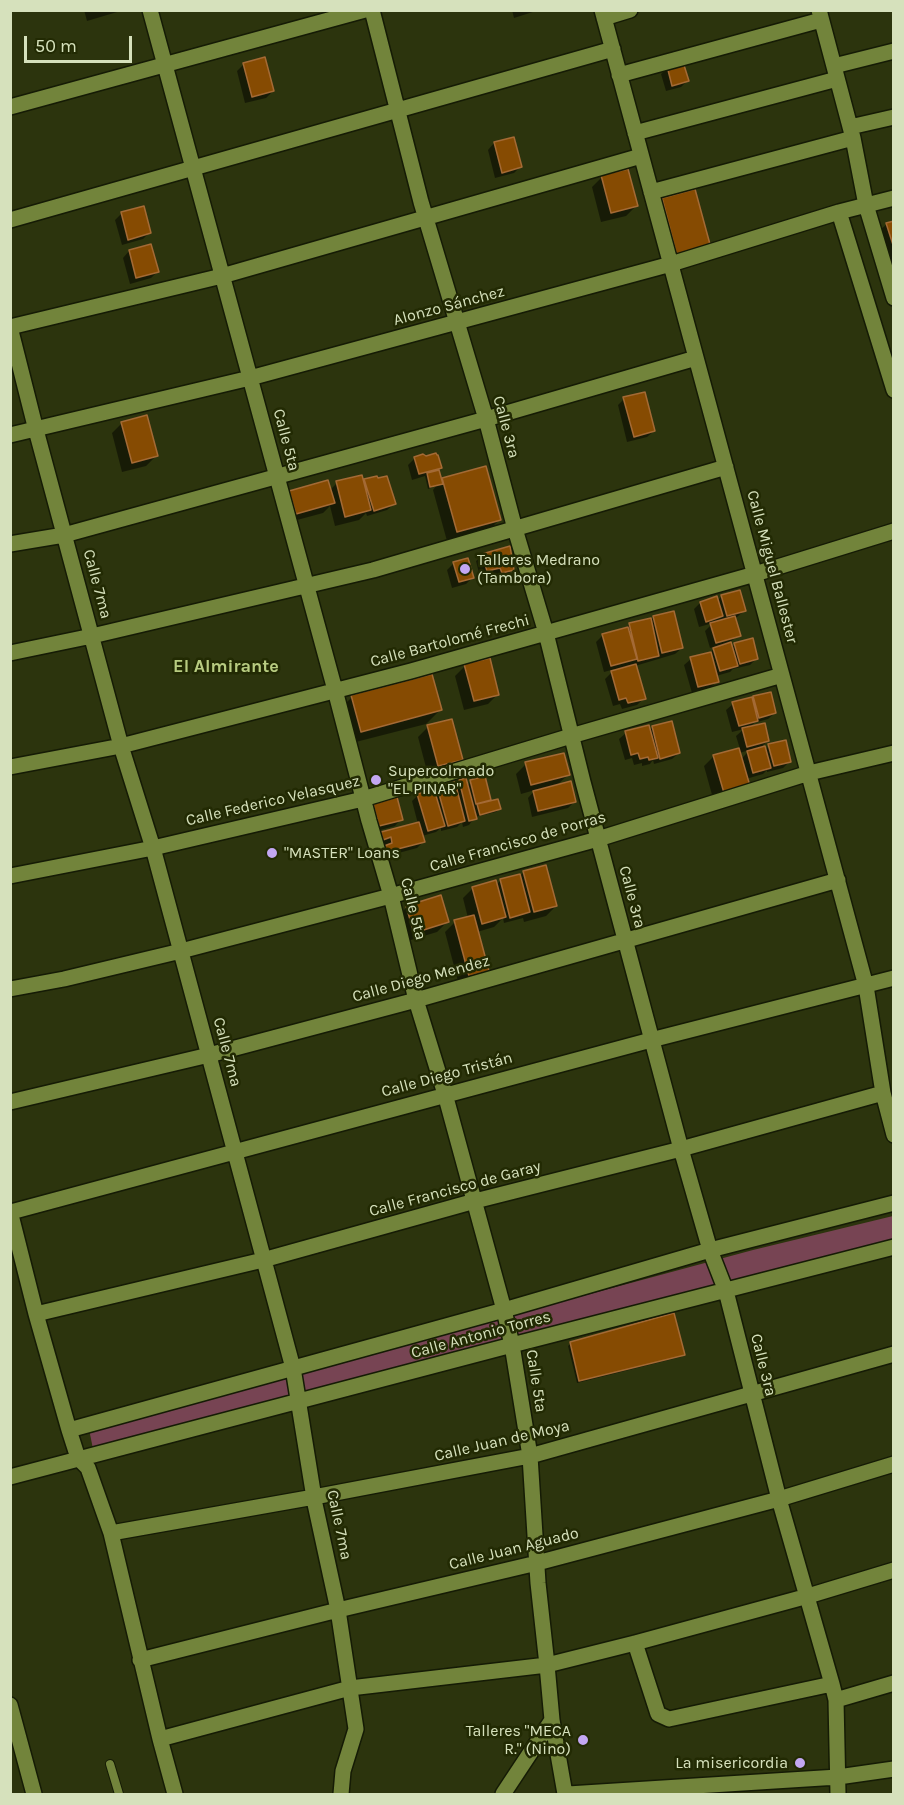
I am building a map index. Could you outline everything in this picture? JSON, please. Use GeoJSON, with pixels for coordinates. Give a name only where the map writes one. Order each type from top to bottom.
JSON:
{"type":"FeatureCollection","features":[{"type":"Feature","properties":{"kind":"street","name":"Calle 5ta"},"geometry":{"type":"LineString","coordinates":[[150,10],[391,896],[416,1000],[445,1094],[504,1310],[530,1456],[537,1563],[552,1720],[566,1794]]}},
{"type":"Feature","properties":{"kind":"street"},"geometry":{"type":"LineString","coordinates":[[10,107],[365,10]]}},
{"type":"Feature","properties":{"kind":"street","name":"Calle 3ra"},"geometry":{"type":"LineString","coordinates":[[372,10],[426,218],[458,322],[546,633],[651,1040],[710,1250],[726,1291],[779,1499],[832,1684],[836,1700],[838,1794]]}},
{"type":"Feature","properties":{"kind":"street"},"geometry":{"type":"LineString","coordinates":[[603,14],[630,10]]}},
{"type":"Feature","properties":{"kind":"street"},"geometry":{"type":"LineString","coordinates":[[619,75],[820,13],[852,133],[866,205],[894,298]]}},
{"type":"Feature","properties":{"kind":"street","name":"Calle Miguel Ballester"},"geometry":{"type":"LineString","coordinates":[[603,14],[866,986],[883,1093],[894,1135]]}},
{"type":"Feature","properties":{"kind":"street"},"geometry":{"type":"LineString","coordinates":[[10,220],[613,50]]}},
{"type":"Feature","properties":{"kind":"street"},"geometry":{"type":"LineString","coordinates":[[635,133],[835,73],[894,51]]}},
{"type":"Feature","properties":{"kind":"street"},"geometry":{"type":"LineString","coordinates":[[651,192],[852,133],[894,117]]}},
{"type":"Feature","properties":{"kind":"street"},"geometry":{"type":"LineString","coordinates":[[10,327],[222,276],[641,156]]}},
{"type":"Feature","properties":{"kind":"street","name":"Alonzo Sánchez"},"geometry":{"type":"LineString","coordinates":[[10,435],[250,378],[671,264],[839,212],[894,198]]}},
{"type":"Feature","properties":{"kind":"street"},"geometry":{"type":"LineString","coordinates":[[839,212],[894,390]]}},
{"type":"Feature","properties":{"kind":"street","name":"Calle 7ma"},"geometry":{"type":"LineString","coordinates":[[10,327],[121,746],[153,848],[293,1368],[314,1497],[339,1610],[356,1729],[343,1771],[341,1794]]}},
{"type":"Feature","properties":{"kind":"street"},"geometry":{"type":"LineString","coordinates":[[10,544],[64,535],[486,419],[696,358]]}},
{"type":"Feature","properties":{"kind":"street"},"geometry":{"type":"LineString","coordinates":[[10,653],[373,570],[726,467]]}},
{"type":"Feature","properties":{"kind":"street","name":"Calle Bartolomé Frechi"},"geometry":{"type":"LineString","coordinates":[[10,767],[121,746],[335,690],[755,574],[894,531]]}},
{"type":"Feature","properties":{"kind":"street","name":"Calle Federico Velasquez"},"geometry":{"type":"LineString","coordinates":[[10,876],[153,848],[363,799],[782,675]]}},
{"type":"Feature","properties":{"kind":"street","name":"Calle Francisco de Porras"},"geometry":{"type":"LineString","coordinates":[[10,989],[64,979],[181,951],[391,896],[598,839],[809,773],[894,753]]}},
{"type":"Feature","properties":{"kind":"street","name":"Calle Diego Mendez"},"geometry":{"type":"LineString","coordinates":[[10,1102],[209,1055],[416,1000],[838,880]]}},
{"type":"Feature","properties":{"kind":"street","name":"Calle Diego Tristán"},"geometry":{"type":"LineString","coordinates":[[11,1211],[445,1094],[894,978]]}},
{"type":"Feature","properties":{"kind":"street","name":"Calle Francisco de Garay"},"geometry":{"type":"LineString","coordinates":[[36,1314],[263,1260],[475,1201],[681,1149],[883,1093]]}},
{"type":"Feature","properties":{"kind":"street"},"geometry":{"type":"LineString","coordinates":[[69,1430],[504,1310],[710,1250],[894,1203]]}},
{"type":"Feature","properties":{"kind":"street"},"geometry":{"type":"LineString","coordinates":[[11,1211],[36,1314],[69,1430],[78,1458],[88,1468],[111,1533],[140,1660],[175,1794]]}},
{"type":"Feature","properties":{"kind":"street","name":"Calle Antonio Torres"},"geometry":{"type":"LineString","coordinates":[[10,1477],[894,1247]]}},
{"type":"Feature","properties":{"kind":"street","name":"Calle Juan de Moya"},"geometry":{"type":"LineString","coordinates":[[111,1533],[530,1456],[894,1354]]}},
{"type":"Feature","properties":{"kind":"street","name":"Calle Juan Aguado"},"geometry":{"type":"LineString","coordinates":[[140,1660],[537,1563],[779,1499],[894,1464]]}},
{"type":"Feature","properties":{"kind":"street"},"geometry":{"type":"LineString","coordinates":[[160,1739],[350,1688],[547,1665],[808,1596],[894,1570]]}},
{"type":"Feature","properties":{"kind":"street"},"geometry":{"type":"LineString","coordinates":[[635,1643],[658,1714],[669,1719],[832,1684]]}},
{"type":"Feature","properties":{"kind":"street"},"geometry":{"type":"LineString","coordinates":[[836,1700],[894,1683]]}},
{"type":"Feature","properties":{"kind":"street"},"geometry":{"type":"LineString","coordinates":[[10,1705],[34,1794]]}},
{"type":"Feature","properties":{"kind":"street"},"geometry":{"type":"LineString","coordinates":[[503,1794],[552,1720]]}},
{"type":"Feature","properties":{"kind":"street"},"geometry":{"type":"LineString","coordinates":[[566,1794],[837,1777],[894,1769]]}},
{"type":"Feature","properties":{"kind":"lane"},"geometry":{"type":"LineString","coordinates":[[110,1764],[119,1794]]}},
{"type":"Feature","properties":{"kind":"shaded area"},"geometry":{"type":"Polygon","coordinates":[[[893,1216],[893,1247],[94,1454],[89,1429],[753,1250],[893,1216]]]}},
{"type":"Feature","properties":{"kind":"building"},"geometry":{"type":"Polygon","coordinates":[[[265,57],[274,91],[252,97],[243,63],[265,57]]]}},
{"type":"Feature","properties":{"kind":"building"},"geometry":{"type":"Polygon","coordinates":[[[683,62],[689,81],[672,86],[667,66],[683,62]]]}},
{"type":"Feature","properties":{"kind":"building"},"geometry":{"type":"Polygon","coordinates":[[[514,137],[522,167],[502,173],[494,142],[514,137]]]}},
{"type":"Feature","properties":{"kind":"building"},"geometry":{"type":"Polygon","coordinates":[[[628,169],[638,206],[611,213],[601,175],[628,169]]]}},
{"type":"Feature","properties":{"kind":"building"},"geometry":{"type":"Polygon","coordinates":[[[695,189],[711,248],[677,256],[662,198],[695,189]]]}},
{"type":"Feature","properties":{"kind":"building"},"geometry":{"type":"Polygon","coordinates":[[[144,206],[151,233],[128,240],[121,212],[144,206]]]}},
{"type":"Feature","properties":{"kind":"building"},"geometry":{"type":"Polygon","coordinates":[[[894,221],[894,248],[886,223],[894,221]]]}},
{"type":"Feature","properties":{"kind":"building"},"geometry":{"type":"Polygon","coordinates":[[[151,244],[159,272],[136,278],[129,250],[151,244]]]}},
{"type":"Feature","properties":{"kind":"building"},"geometry":{"type":"Polygon","coordinates":[[[645,392],[655,431],[634,437],[623,397],[645,392]]]}},
{"type":"Feature","properties":{"kind":"building"},"geometry":{"type":"Polygon","coordinates":[[[147,415],[158,456],[132,463],[121,422],[147,415]]]}},
{"type":"Feature","properties":{"kind":"building"},"geometry":{"type":"Polygon","coordinates":[[[436,453],[442,468],[419,474],[414,457],[436,453]]]}},
{"type":"Feature","properties":{"kind":"building"},"geometry":{"type":"Polygon","coordinates":[[[486,466],[501,520],[457,532],[442,478],[486,466]]]}},
{"type":"Feature","properties":{"kind":"building"},"geometry":{"type":"Polygon","coordinates":[[[439,470],[443,484],[430,487],[427,473],[439,470]]]}},
{"type":"Feature","properties":{"kind":"building"},"geometry":{"type":"Polygon","coordinates":[[[362,475],[371,510],[345,517],[336,481],[362,475]]]}},
{"type":"Feature","properties":{"kind":"building"},"geometry":{"type":"Polygon","coordinates":[[[377,476],[378,478],[387,476],[396,504],[374,511],[364,479],[377,476]]]}},
{"type":"Feature","properties":{"kind":"building"},"geometry":{"type":"Polygon","coordinates":[[[328,480],[335,503],[296,514],[289,491],[328,480]]]}},
{"type":"Feature","properties":{"kind":"building"},"geometry":{"type":"Polygon","coordinates":[[[510,546],[514,570],[502,573],[500,568],[487,571],[482,554],[510,546]]]}},
{"type":"Feature","properties":{"kind":"building"},"geometry":{"type":"Polygon","coordinates":[[[468,558],[474,578],[459,582],[453,562],[468,558]]]}},
{"type":"Feature","properties":{"kind":"building"},"geometry":{"type":"Polygon","coordinates":[[[740,590],[746,611],[727,616],[721,595],[740,590]]]}},
{"type":"Feature","properties":{"kind":"building"},"geometry":{"type":"Polygon","coordinates":[[[717,596],[723,616],[706,622],[700,602],[717,596]]]}},
{"type":"Feature","properties":{"kind":"building"},"geometry":{"type":"Polygon","coordinates":[[[674,611],[683,648],[662,653],[653,616],[674,611]]]}},
{"type":"Feature","properties":{"kind":"building"},"geometry":{"type":"Polygon","coordinates":[[[735,616],[741,636],[716,643],[710,623],[735,616]]]}},
{"type":"Feature","properties":{"kind":"building"},"geometry":{"type":"Polygon","coordinates":[[[651,618],[659,656],[638,661],[629,623],[651,618]]]}},
{"type":"Feature","properties":{"kind":"building"},"geometry":{"type":"Polygon","coordinates":[[[628,627],[637,659],[611,666],[602,634],[628,627]]]}},
{"type":"Feature","properties":{"kind":"building"},"geometry":{"type":"Polygon","coordinates":[[[753,638],[758,659],[740,664],[734,643],[753,638]]]}},
{"type":"Feature","properties":{"kind":"building"},"geometry":{"type":"Polygon","coordinates":[[[731,642],[738,666],[720,671],[713,648],[731,642]]]}},
{"type":"Feature","properties":{"kind":"building"},"geometry":{"type":"Polygon","coordinates":[[[711,652],[719,682],[698,687],[690,657],[711,652]]]}},
{"type":"Feature","properties":{"kind":"building"},"geometry":{"type":"Polygon","coordinates":[[[490,658],[499,695],[474,701],[464,664],[490,658]]]}},
{"type":"Feature","properties":{"kind":"building"},"geometry":{"type":"Polygon","coordinates":[[[636,664],[646,699],[628,703],[626,698],[619,700],[611,671],[636,664]]]}},
{"type":"Feature","properties":{"kind":"building"},"geometry":{"type":"Polygon","coordinates":[[[432,674],[442,710],[361,732],[351,695],[432,674]]]}},
{"type":"Feature","properties":{"kind":"building"},"geometry":{"type":"Polygon","coordinates":[[[771,692],[776,713],[759,718],[753,696],[771,692]]]}},
{"type":"Feature","properties":{"kind":"building"},"geometry":{"type":"Polygon","coordinates":[[[752,697],[758,721],[739,726],[732,702],[752,697]]]}},
{"type":"Feature","properties":{"kind":"building"},"geometry":{"type":"Polygon","coordinates":[[[452,719],[463,760],[438,766],[427,725],[452,719]]]}},
{"type":"Feature","properties":{"kind":"building"},"geometry":{"type":"Polygon","coordinates":[[[672,721],[680,753],[660,759],[652,726],[672,721]]]}},
{"type":"Feature","properties":{"kind":"building"},"geometry":{"type":"Polygon","coordinates":[[[765,723],[769,741],[747,747],[742,728],[765,723]]]}},
{"type":"Feature","properties":{"kind":"building"},"geometry":{"type":"Polygon","coordinates":[[[649,725],[658,758],[640,759],[638,753],[631,755],[625,731],[649,725]]]}},
{"type":"Feature","properties":{"kind":"building"},"geometry":{"type":"Polygon","coordinates":[[[786,740],[791,762],[774,766],[768,744],[786,740]]]}},
{"type":"Feature","properties":{"kind":"building"},"geometry":{"type":"Polygon","coordinates":[[[765,746],[771,768],[753,773],[747,751],[765,746]]]}},
{"type":"Feature","properties":{"kind":"building"},"geometry":{"type":"Polygon","coordinates":[[[739,748],[750,786],[724,793],[713,755],[739,748]]]}},
{"type":"Feature","properties":{"kind":"building"},"geometry":{"type":"Polygon","coordinates":[[[564,753],[570,775],[531,785],[525,762],[564,753]]]}},
{"type":"Feature","properties":{"kind":"building"},"geometry":{"type":"Polygon","coordinates":[[[485,776],[491,800],[476,804],[470,780],[485,776]]]}},
{"type":"Feature","properties":{"kind":"building"},"geometry":{"type":"Polygon","coordinates":[[[466,778],[477,819],[469,821],[459,780],[466,778]]]}},
{"type":"Feature","properties":{"kind":"building"},"geometry":{"type":"Polygon","coordinates":[[[571,781],[576,802],[538,811],[533,791],[571,781]]]}},
{"type":"Feature","properties":{"kind":"building"},"geometry":{"type":"Polygon","coordinates":[[[455,782],[465,821],[448,826],[437,787],[455,782]]]}},
{"type":"Feature","properties":{"kind":"building"},"geometry":{"type":"Polygon","coordinates":[[[434,789],[445,826],[428,831],[417,794],[434,789]]]}},
{"type":"Feature","properties":{"kind":"building"},"geometry":{"type":"Polygon","coordinates":[[[397,797],[403,820],[379,826],[373,804],[397,797]]]}},
{"type":"Feature","properties":{"kind":"building"},"geometry":{"type":"Polygon","coordinates":[[[498,799],[501,809],[480,815],[477,804],[498,799]]]}},
{"type":"Feature","properties":{"kind":"building"},"geometry":{"type":"Polygon","coordinates":[[[419,822],[425,842],[386,852],[384,846],[392,843],[391,837],[383,840],[381,832],[419,822]]]}},
{"type":"Feature","properties":{"kind":"building"},"geometry":{"type":"Polygon","coordinates":[[[546,865],[557,906],[534,912],[523,871],[546,865]]]}},
{"type":"Feature","properties":{"kind":"building"},"geometry":{"type":"Polygon","coordinates":[[[520,874],[530,912],[510,918],[500,879],[520,874]]]}},
{"type":"Feature","properties":{"kind":"building"},"geometry":{"type":"Polygon","coordinates":[[[496,880],[506,917],[482,924],[472,887],[496,880]]]}},
{"type":"Feature","properties":{"kind":"building"},"geometry":{"type":"Polygon","coordinates":[[[441,895],[449,922],[414,933],[406,906],[441,895]]]}},
{"type":"Feature","properties":{"kind":"building"},"geometry":{"type":"Polygon","coordinates":[[[474,915],[489,971],[469,976],[454,920],[474,915]]]}},
{"type":"Feature","properties":{"kind":"building"},"geometry":{"type":"Polygon","coordinates":[[[674,1313],[685,1355],[579,1381],[570,1342],[674,1313]]]}},
{"type":"Feature","properties":{"kind":"place","name":"Talleres Medrano (Tambora)"},"geometry":{"type":"Point","coordinates":[465,569]}},
{"type":"Feature","properties":{"kind":"place","name":"Supercolmado \"EL PINAR\""},"geometry":{"type":"Point","coordinates":[376,780]}},
{"type":"Feature","properties":{"kind":"place","name":"\"MASTER\" Loans"},"geometry":{"type":"Point","coordinates":[272,853]}},
{"type":"Feature","properties":{"kind":"place","name":"Talleres \"MECA R.\" (Nino)"},"geometry":{"type":"Point","coordinates":[583,1740]}},
{"type":"Feature","properties":{"kind":"place","name":"La misericordia"},"geometry":{"type":"Point","coordinates":[800,1763]}},
{"type":"Feature","properties":{"kind":"district","name":"El Almirante"},"geometry":{"type":"Point","coordinates":[226,667]}}]}
